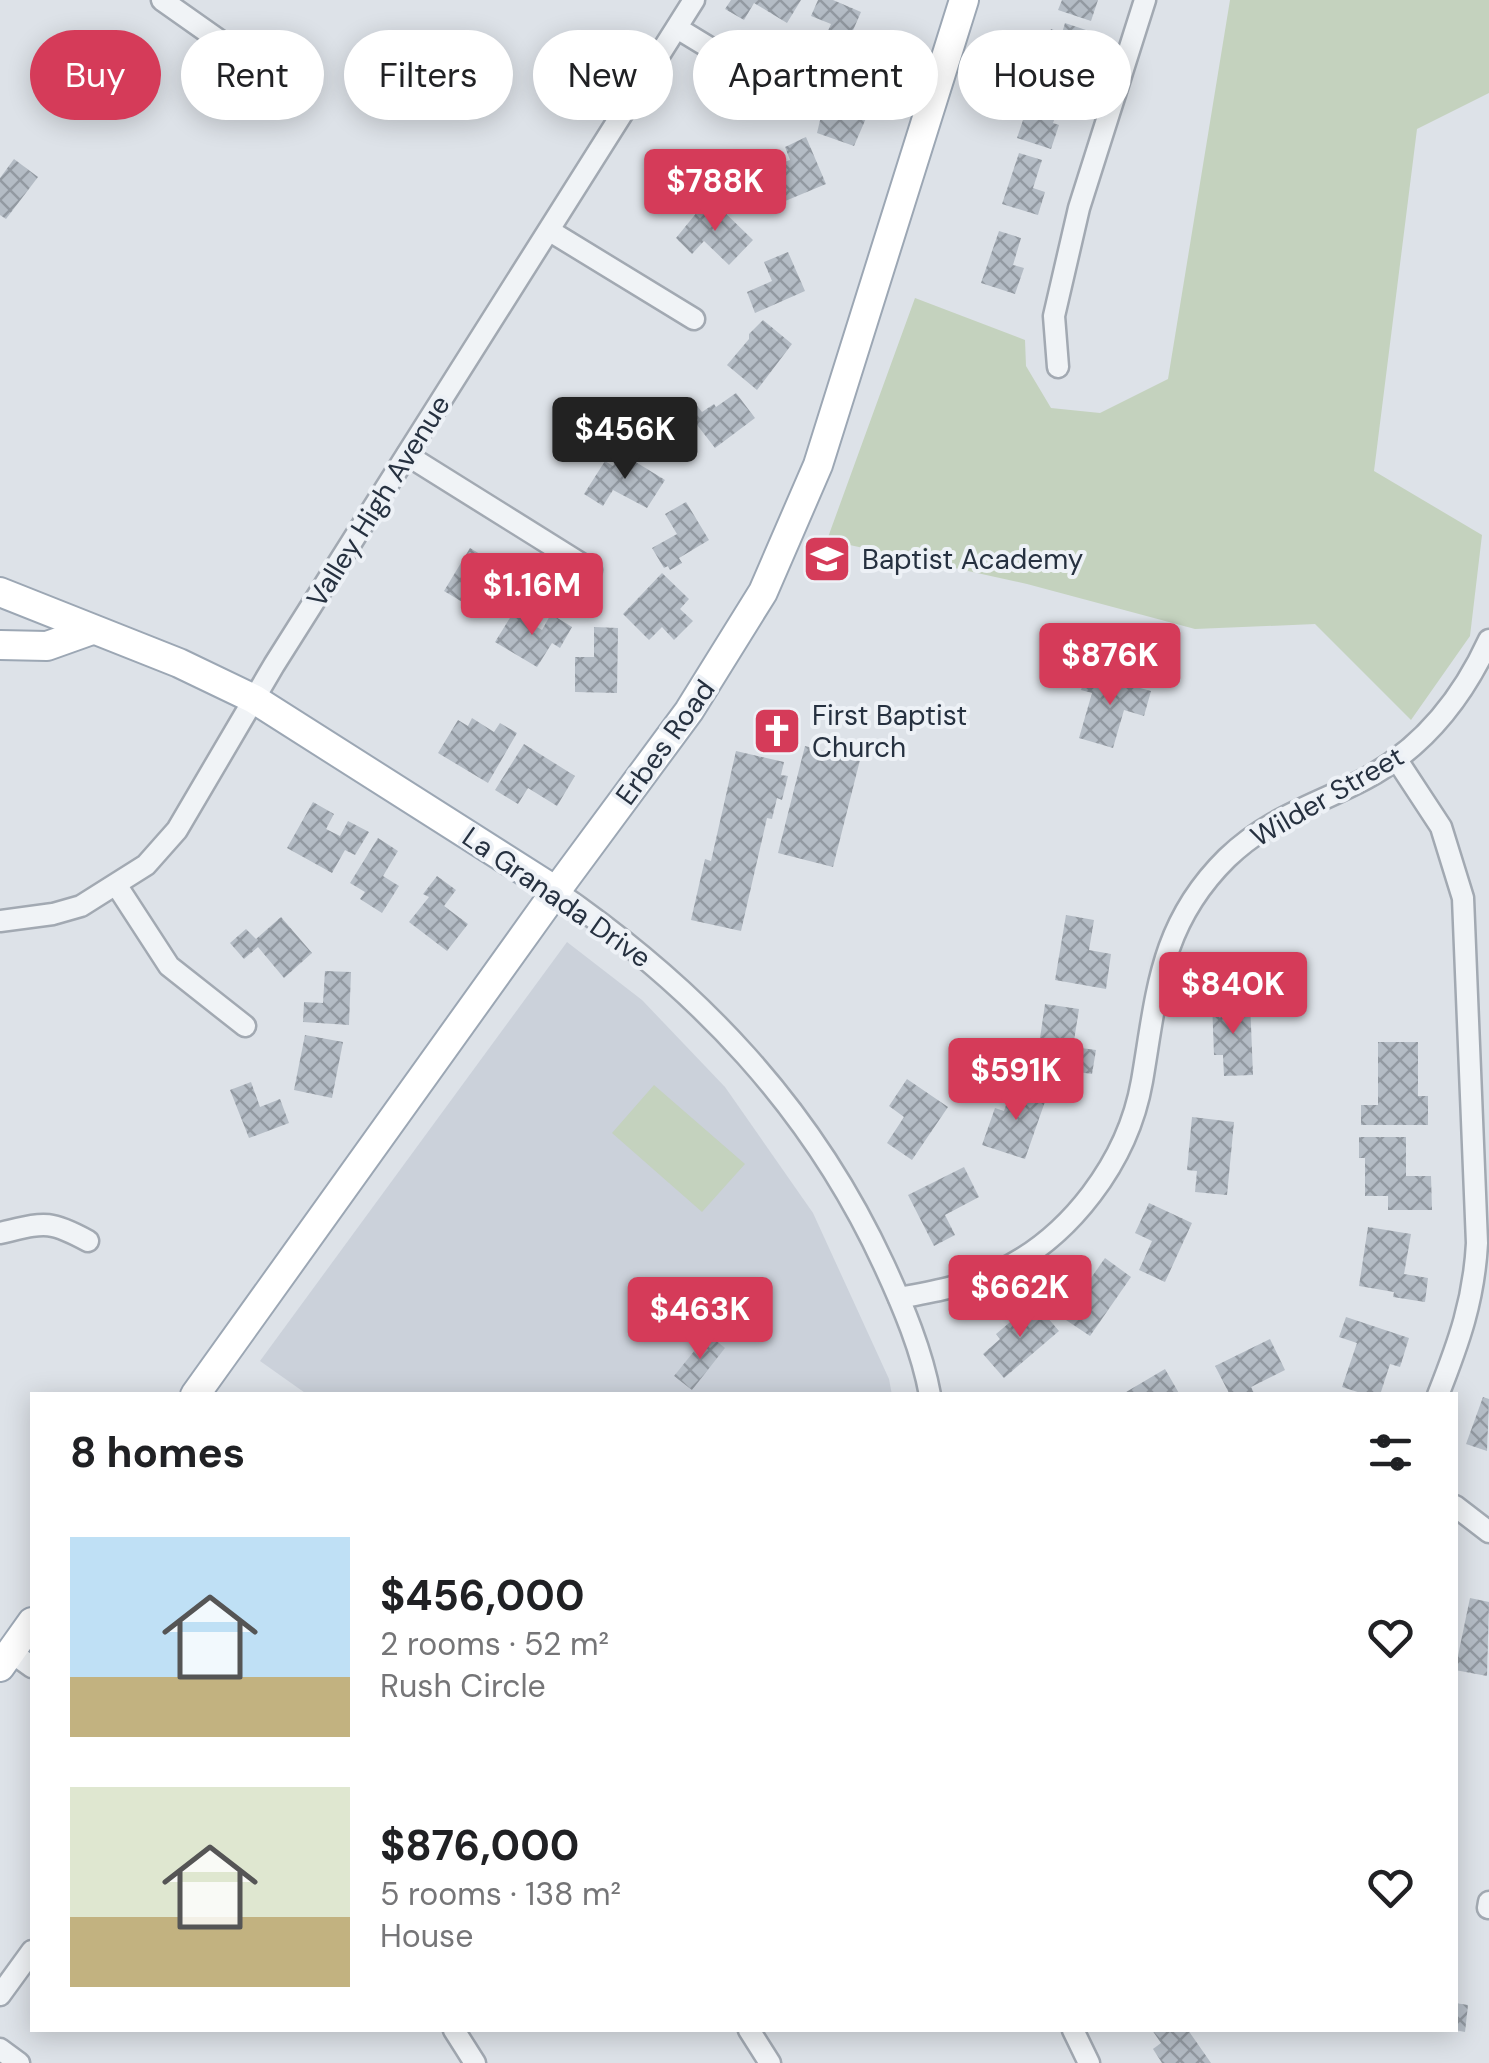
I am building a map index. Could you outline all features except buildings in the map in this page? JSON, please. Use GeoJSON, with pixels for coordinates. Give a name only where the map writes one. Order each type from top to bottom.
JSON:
{"type":"FeatureCollection","features":[{"type":"Feature","properties":{"kind":"main road","name":"Erbes Road"},"geometry":{"type":"LineString","coordinates":[[197,1392],[556,891],[690,711],[763,592],[818,465],[964,0]]}},
{"type":"Feature","properties":{"kind":"main road","name":"La Granada Drive"},"geometry":{"type":"LineString","coordinates":[[0,592],[179,663],[254,699],[556,891]]}},
{"type":"Feature","properties":{"kind":"main road"},"geometry":{"type":"LineString","coordinates":[[0,645],[46,646],[92,630]]}},
{"type":"Feature","properties":{"kind":"main road"},"geometry":{"type":"LineString","coordinates":[[15,1662],[30,1627]]}},
{"type":"Feature","properties":{"kind":"street"},"geometry":{"type":"LineString","coordinates":[[162,0],[204,30]]}},
{"type":"Feature","properties":{"kind":"street","name":"Valley High Avenue"},"geometry":{"type":"LineString","coordinates":[[0,920],[67,910],[117,886],[146,865],[177,830],[254,699],[694,0]]}},
{"type":"Feature","properties":{"kind":"street"},"geometry":{"type":"LineString","coordinates":[[1058,368],[1054,316],[1070,244],[1145,0]]}},
{"type":"Feature","properties":{"kind":"street"},"geometry":{"type":"LineString","coordinates":[[677,28],[693,38]]}},
{"type":"Feature","properties":{"kind":"street"},"geometry":{"type":"LineString","coordinates":[[550,231],[694,318]]}},
{"type":"Feature","properties":{"kind":"street"},"geometry":{"type":"LineString","coordinates":[[407,455],[591,570]]}},
{"type":"Feature","properties":{"kind":"street","name":"Wilder Street"},"geometry":{"type":"LineString","coordinates":[[900,1298],[949,1290],[997,1272],[1039,1246],[1078,1211],[1110,1168],[1130,1126],[1142,1084],[1160,972],[1175,933],[1197,894],[1227,858],[1268,825],[1363,780],[1397,760],[1432,730],[1457,700],[1489,640]]}},
{"type":"Feature","properties":{"kind":"street"},"geometry":{"type":"LineString","coordinates":[[1397,760],[1441,827],[1458,879],[1466,930],[1477,1242],[1467,1320],[1439,1392]]}},
{"type":"Feature","properties":{"kind":"street"},"geometry":{"type":"LineString","coordinates":[[117,886],[169,966],[245,1026]]}},
{"type":"Feature","properties":{"kind":"street","name":"La Granada Drive"},"geometry":{"type":"LineString","coordinates":[[556,891],[658,966],[712,1016],[798,1118],[870,1235],[900,1298],[929,1392]]}},
{"type":"Feature","properties":{"kind":"street"},"geometry":{"type":"LineString","coordinates":[[0,1234],[36,1225],[58,1225],[88,1242]]}},
{"type":"Feature","properties":{"kind":"street"},"geometry":{"type":"LineString","coordinates":[[1458,1508],[1489,1532]]}},
{"type":"Feature","properties":{"kind":"street"},"geometry":{"type":"LineString","coordinates":[[0,1995],[30,1954]]}},
{"type":"Feature","properties":{"kind":"street"},"geometry":{"type":"LineString","coordinates":[[455,2032],[475,2063]]}},
{"type":"Feature","properties":{"kind":"street"},"geometry":{"type":"LineString","coordinates":[[750,2032],[770,2063]]}},
{"type":"Feature","properties":{"kind":"street"},"geometry":{"type":"LineString","coordinates":[[1074,2032],[1089,2063]]}},
{"type":"Feature","properties":{"kind":"street"},"geometry":{"type":"LineString","coordinates":[[0,2049],[20,2063]]}},
{"type":"Feature","properties":{"kind":"shaded area"},"geometry":{"type":"Polygon","coordinates":[[[567,942],[642,1000],[725,1087],[813,1213],[891,1392],[304,1392],[260,1361],[567,942]]]}},
{"type":"Feature","properties":{"kind":"green space"},"geometry":{"type":"Polygon","coordinates":[[[1230,0],[1489,0],[1489,93],[1417,129],[1374,471],[1482,535],[1470,636],[1411,720],[1315,624],[1195,629],[1027,584],[827,540],[915,298],[1025,340],[1026,366],[1051,408],[1100,413],[1168,379],[1230,0]]]}},
{"type":"Feature","properties":{"kind":"green space"},"geometry":{"type":"Polygon","coordinates":[[[654,1085],[745,1164],[702,1212],[612,1133],[654,1085]]]}},
{"type":"Feature","properties":{"kind":"place","name":"Baptist Academy"},"geometry":{"type":"Point","coordinates":[827,559]}},
{"type":"Feature","properties":{"kind":"place","name":"First Baptist Church"},"geometry":{"type":"Point","coordinates":[777,731]}}]}
